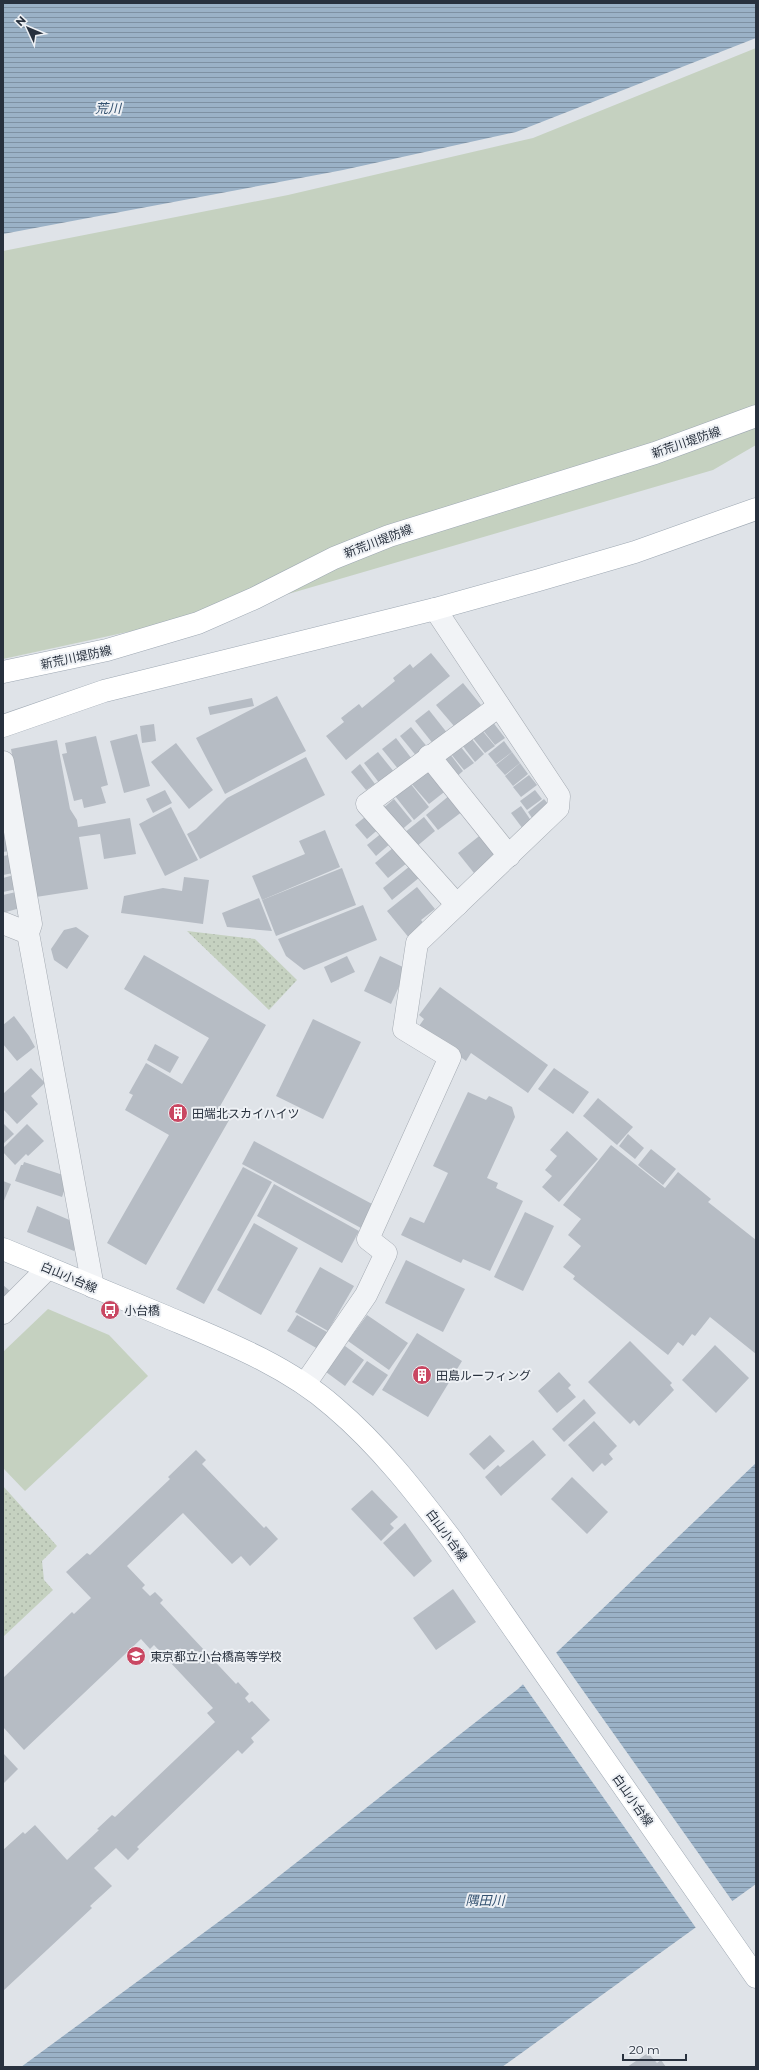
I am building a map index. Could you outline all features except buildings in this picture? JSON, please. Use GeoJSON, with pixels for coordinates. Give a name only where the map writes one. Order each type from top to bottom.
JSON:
{"type":"FeatureCollection","features":[{"type":"Feature","properties":{"kind":"main road","name":"新荒川堤防線"},"geometry":{"type":"LineString","coordinates":[[3,672],[107,650],[191,625],[234,608],[334,558],[389,536],[655,453],[756,416]]}},
{"type":"Feature","properties":{"kind":"main road"},"geometry":{"type":"LineString","coordinates":[[3,726],[124,685],[435,609],[635,552],[756,509]]}},
{"type":"Feature","properties":{"kind":"main road","name":"白山小台線"},"geometry":{"type":"LineString","coordinates":[[3,1249],[244,1351],[304,1384],[334,1406],[376,1444],[413,1488],[452,1540],[754,1975]]}},
{"type":"Feature","properties":{"kind":"street"},"geometry":{"type":"LineString","coordinates":[[304,1384],[366,1296],[386,1253],[368,1239],[450,1057],[404,1029],[417,943],[558,808],[559,796],[435,609]]}},
{"type":"Feature","properties":{"kind":"street"},"geometry":{"type":"LineString","coordinates":[[457,905],[367,804],[429,756],[499,706]]}},
{"type":"Feature","properties":{"kind":"street"},"geometry":{"type":"LineString","coordinates":[[429,756],[509,856]]}},
{"type":"Feature","properties":{"kind":"street"},"geometry":{"type":"LineString","coordinates":[[3,762],[31,924],[28,933],[93,1287]]}},
{"type":"Feature","properties":{"kind":"street"},"geometry":{"type":"LineString","coordinates":[[3,923],[28,933]]}},
{"type":"Feature","properties":{"kind":"street"},"geometry":{"type":"LineString","coordinates":[[3,1313],[48,1268]]}},
{"type":"Feature","properties":{"kind":"green space"},"geometry":{"type":"Polygon","coordinates":[[[756,48],[756,445],[713,470],[247,606],[3,659],[3,251],[288,195],[533,138],[756,48]]]}},
{"type":"Feature","properties":{"kind":"green space"},"geometry":{"type":"Polygon","coordinates":[[[187,931],[255,939],[297,980],[269,1010],[187,931]]]}},
{"type":"Feature","properties":{"kind":"green space"},"geometry":{"type":"Polygon","coordinates":[[[48,1309],[109,1335],[148,1376],[25,1491],[3,1468],[3,1352],[48,1309]]]}},
{"type":"Feature","properties":{"kind":"green space"},"geometry":{"type":"Polygon","coordinates":[[[3,1486],[57,1546],[42,1561],[44,1580],[53,1590],[3,1637],[3,1486]]]}},
{"type":"Feature","properties":{"kind":"water","name":"荒川"},"geometry":{"type":"Polygon","coordinates":[[[3,3],[756,3],[756,38],[516,132],[343,170],[3,234],[3,3]]]}},
{"type":"Feature","properties":{"kind":"water","name":"隅田川"},"geometry":{"type":"Polygon","coordinates":[[[756,1463],[756,1884],[502,2067],[21,2067],[251,1898],[518,1689],[756,1463]]]}},
{"type":"Feature","properties":{"kind":"pier"},"geometry":{"type":"Polygon","coordinates":[[[555,1651],[733,1902],[696,1928],[522,1683],[555,1651]]]}},
{"type":"Feature","properties":{"kind":"place","name":"田端北スカイハイツ"},"geometry":{"type":"Point","coordinates":[178,1113]}},
{"type":"Feature","properties":{"kind":"place","name":"小台橋"},"geometry":{"type":"Point","coordinates":[110,1310]}},
{"type":"Feature","properties":{"kind":"place","name":"田島ルーフィング"},"geometry":{"type":"Point","coordinates":[422,1375]}},
{"type":"Feature","properties":{"kind":"place","name":"東京都立小台橋高等学校"},"geometry":{"type":"Point","coordinates":[136,1656]}}]}
